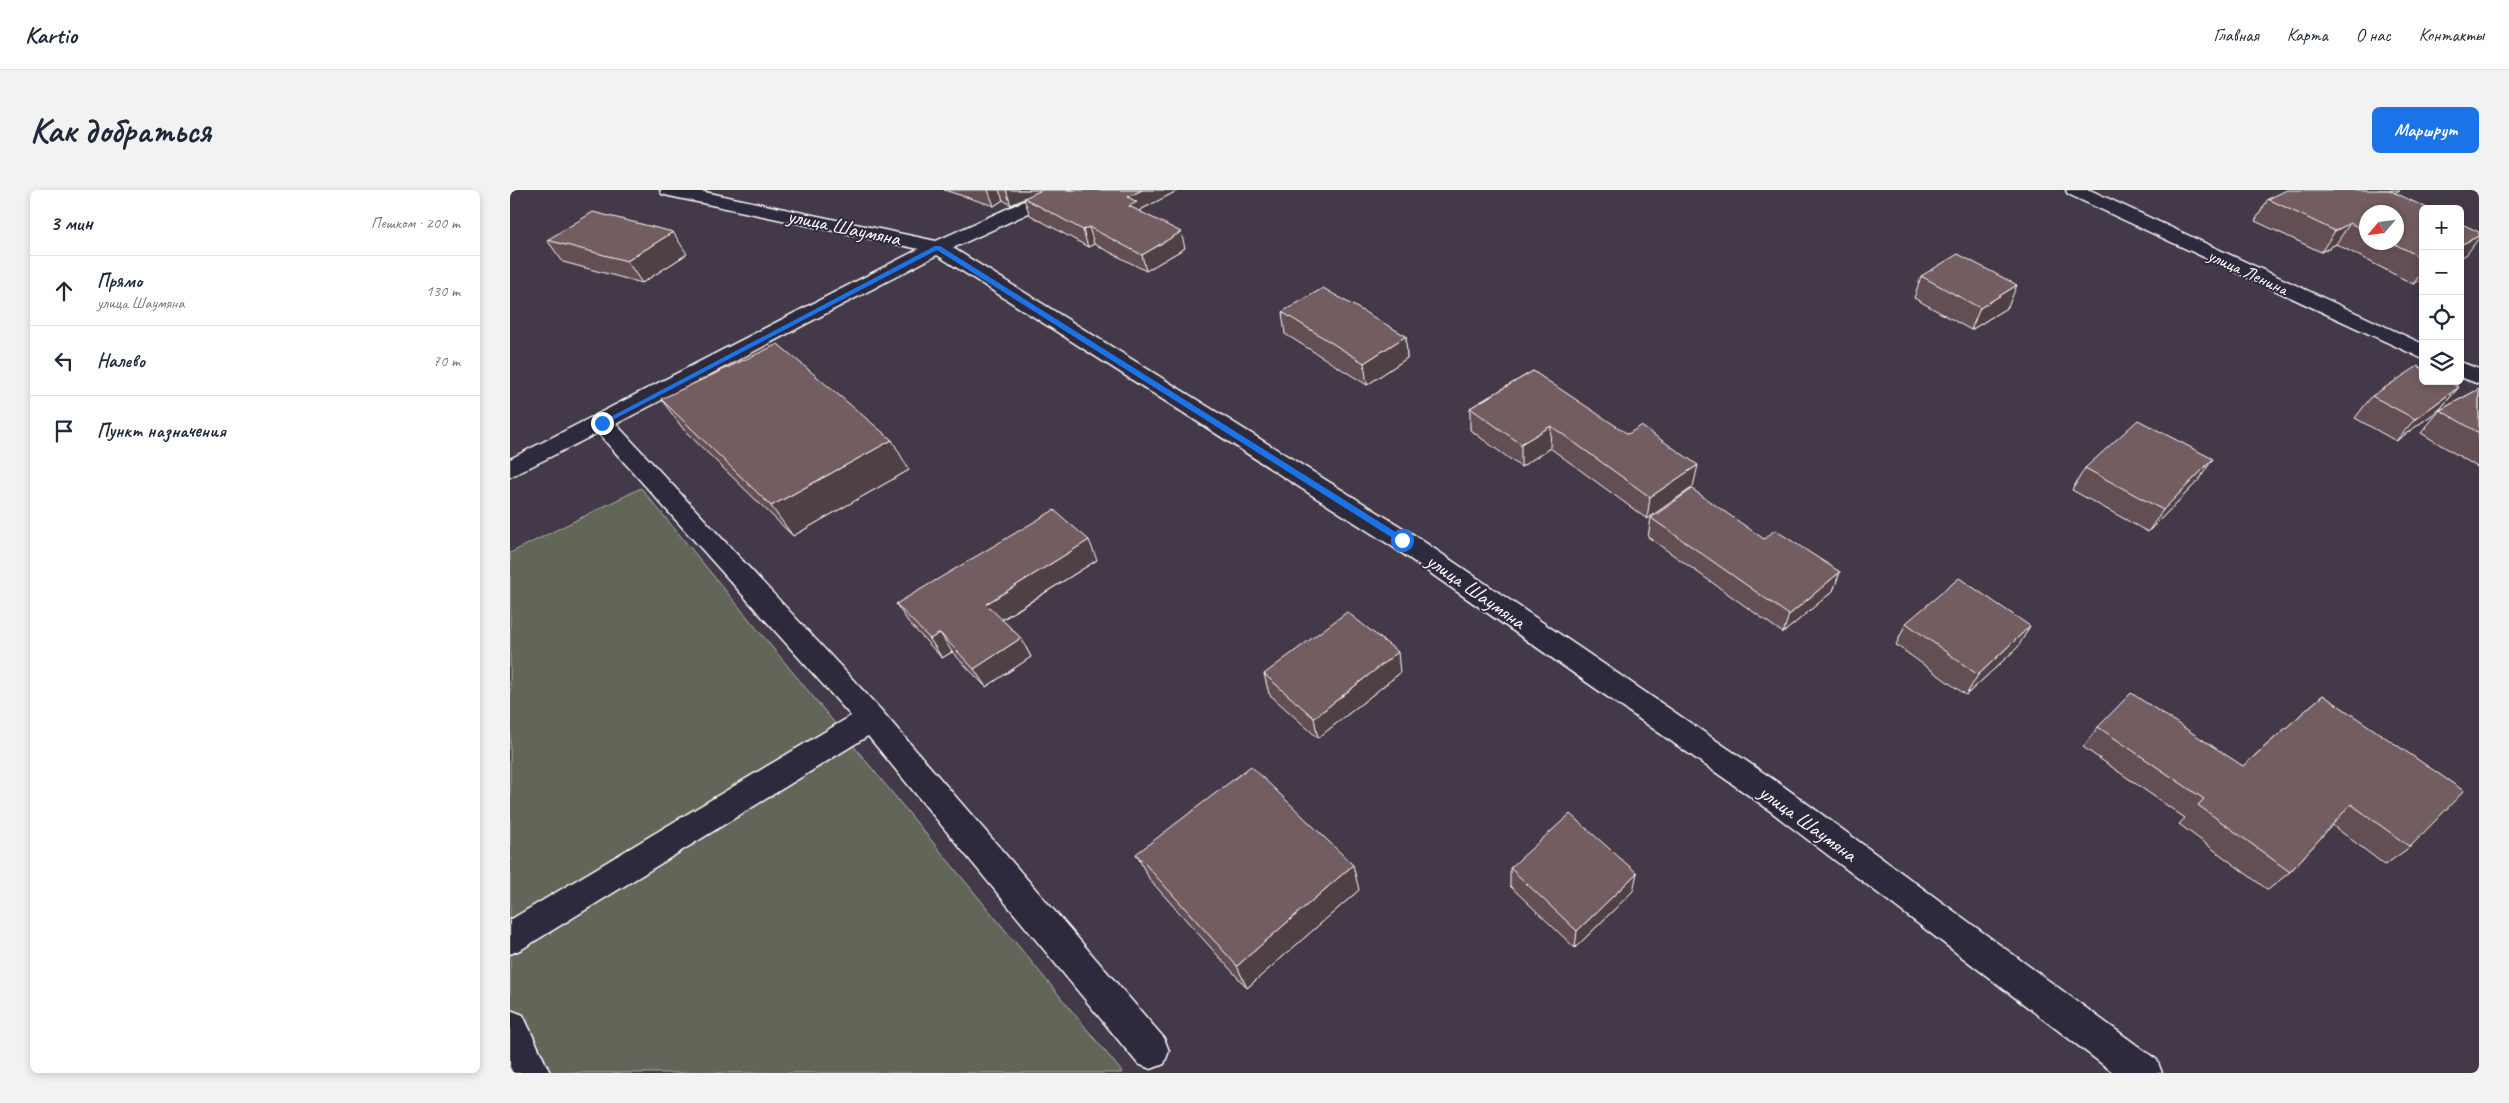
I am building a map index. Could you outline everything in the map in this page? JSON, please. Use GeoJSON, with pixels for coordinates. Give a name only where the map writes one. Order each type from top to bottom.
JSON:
{"type":"FeatureCollection","features":[{"type":"Feature","properties":{"kind":"street","name":"улица Шаумяна"},"geometry":{"type":"LineString","coordinates":[[669,190],[938,247],[1410,545],[1772,795],[2144,1073]]}},
{"type":"Feature","properties":{"kind":"street"},"geometry":{"type":"LineString","coordinates":[[510,469],[602,423],[938,247],[1063,190]]}},
{"type":"Feature","properties":{"kind":"street","name":"улица Ленина"},"geometry":{"type":"LineString","coordinates":[[2075,190],[2419,350]]}},
{"type":"Feature","properties":{"kind":"street"},"geometry":{"type":"LineString","coordinates":[[2464,371],[2479,377]]}},
{"type":"Feature","properties":{"kind":"street"},"geometry":{"type":"LineString","coordinates":[[602,423],[871,720],[1151,1051]]}},
{"type":"Feature","properties":{"kind":"street"},"geometry":{"type":"LineString","coordinates":[[510,938],[871,720]]}},
{"type":"Feature","properties":{"kind":"street"},"geometry":{"type":"LineString","coordinates":[[510,1028],[532,1073]]}},
{"type":"Feature","properties":{"kind":"green space"},"geometry":{"type":"Polygon","coordinates":[[[641,488],[1123,1073],[510,1073],[510,553],[641,488]]]}},
{"type":"Feature","properties":{"kind":"building"},"geometry":{"type":"Polygon","coordinates":[[[1042,190],[1142,190],[1128,197],[1137,202],[1129,206],[1181,232],[1142,255],[1089,227],[1083,230],[1024,198],[1042,190]]]}},
{"type":"Feature","properties":{"kind":"building"},"geometry":{"type":"Polygon","coordinates":[[[2287,190],[2389,190],[2421,205],[2419,205],[2419,256],[2404,249],[2404,205],[2359,205],[2359,228],[2350,223],[2335,231],[2268,199],[2287,190]]]}},
{"type":"Feature","properties":{"kind":"building"},"geometry":{"type":"Polygon","coordinates":[[[593,212],[673,232],[627,261],[547,240],[593,212]]]}},
{"type":"Feature","properties":{"kind":"building"},"geometry":{"type":"Polygon","coordinates":[[[2464,225],[2479,232],[2479,236],[2464,243],[2464,225]]]}},
{"type":"Feature","properties":{"kind":"building"},"geometry":{"type":"Polygon","coordinates":[[[1958,254],[2017,285],[1980,308],[1921,276],[1958,254]]]}},
{"type":"Feature","properties":{"kind":"building"},"geometry":{"type":"Polygon","coordinates":[[[1323,288],[1406,336],[1364,363],[1282,312],[1323,288]]]}},
{"type":"Feature","properties":{"kind":"building"},"geometry":{"type":"Polygon","coordinates":[[[778,344],[892,440],[771,506],[661,399],[778,344]]]}},
{"type":"Feature","properties":{"kind":"building"},"geometry":{"type":"Polygon","coordinates":[[[2418,366],[2419,385],[2455,385],[2459,387],[2415,419],[2372,396],[2418,366]]]}},
{"type":"Feature","properties":{"kind":"building"},"geometry":{"type":"Polygon","coordinates":[[[1533,371],[1628,434],[1641,426],[1698,465],[1650,497],[1551,426],[1521,444],[1470,408],[1533,371]]]}},
{"type":"Feature","properties":{"kind":"building"},"geometry":{"type":"Polygon","coordinates":[[[2479,389],[2479,433],[2440,410],[2479,389]]]}},
{"type":"Feature","properties":{"kind":"building"},"geometry":{"type":"Polygon","coordinates":[[[2138,420],[2213,459],[2163,510],[2085,468],[2138,420]]]}},
{"type":"Feature","properties":{"kind":"building"},"geometry":{"type":"Polygon","coordinates":[[[1692,489],[1764,539],[1775,530],[1840,572],[1789,615],[1651,518],[1692,489]]]}},
{"type":"Feature","properties":{"kind":"building"},"geometry":{"type":"Polygon","coordinates":[[[1054,510],[1089,540],[986,604],[1021,638],[974,669],[940,633],[930,639],[896,604],[1054,510]]]}},
{"type":"Feature","properties":{"kind":"building"},"geometry":{"type":"Polygon","coordinates":[[[1959,578],[2030,626],[1978,675],[1906,623],[1959,578]]]}},
{"type":"Feature","properties":{"kind":"building"},"geometry":{"type":"Polygon","coordinates":[[[1347,612],[1398,652],[1314,718],[1264,674],[1347,612]]]}},
{"type":"Feature","properties":{"kind":"building"},"geometry":{"type":"Polygon","coordinates":[[[2131,693],[2243,766],[2323,695],[2464,791],[2410,847],[2351,804],[2290,872],[2198,805],[2204,799],[2098,727],[2131,693]]]}},
{"type":"Feature","properties":{"kind":"building"},"geometry":{"type":"Polygon","coordinates":[[[1251,766],[1353,865],[1237,966],[1136,854],[1251,766]]]}},
{"type":"Feature","properties":{"kind":"building"},"geometry":{"type":"Polygon","coordinates":[[[1570,814],[1637,873],[1577,931],[1510,868],[1570,814]]]}},
{"type":"Feature","properties":{"kind":"route"},"geometry":{"type":"LineString","coordinates":[[602,423],[938,247],[1402,540]]}}]}
